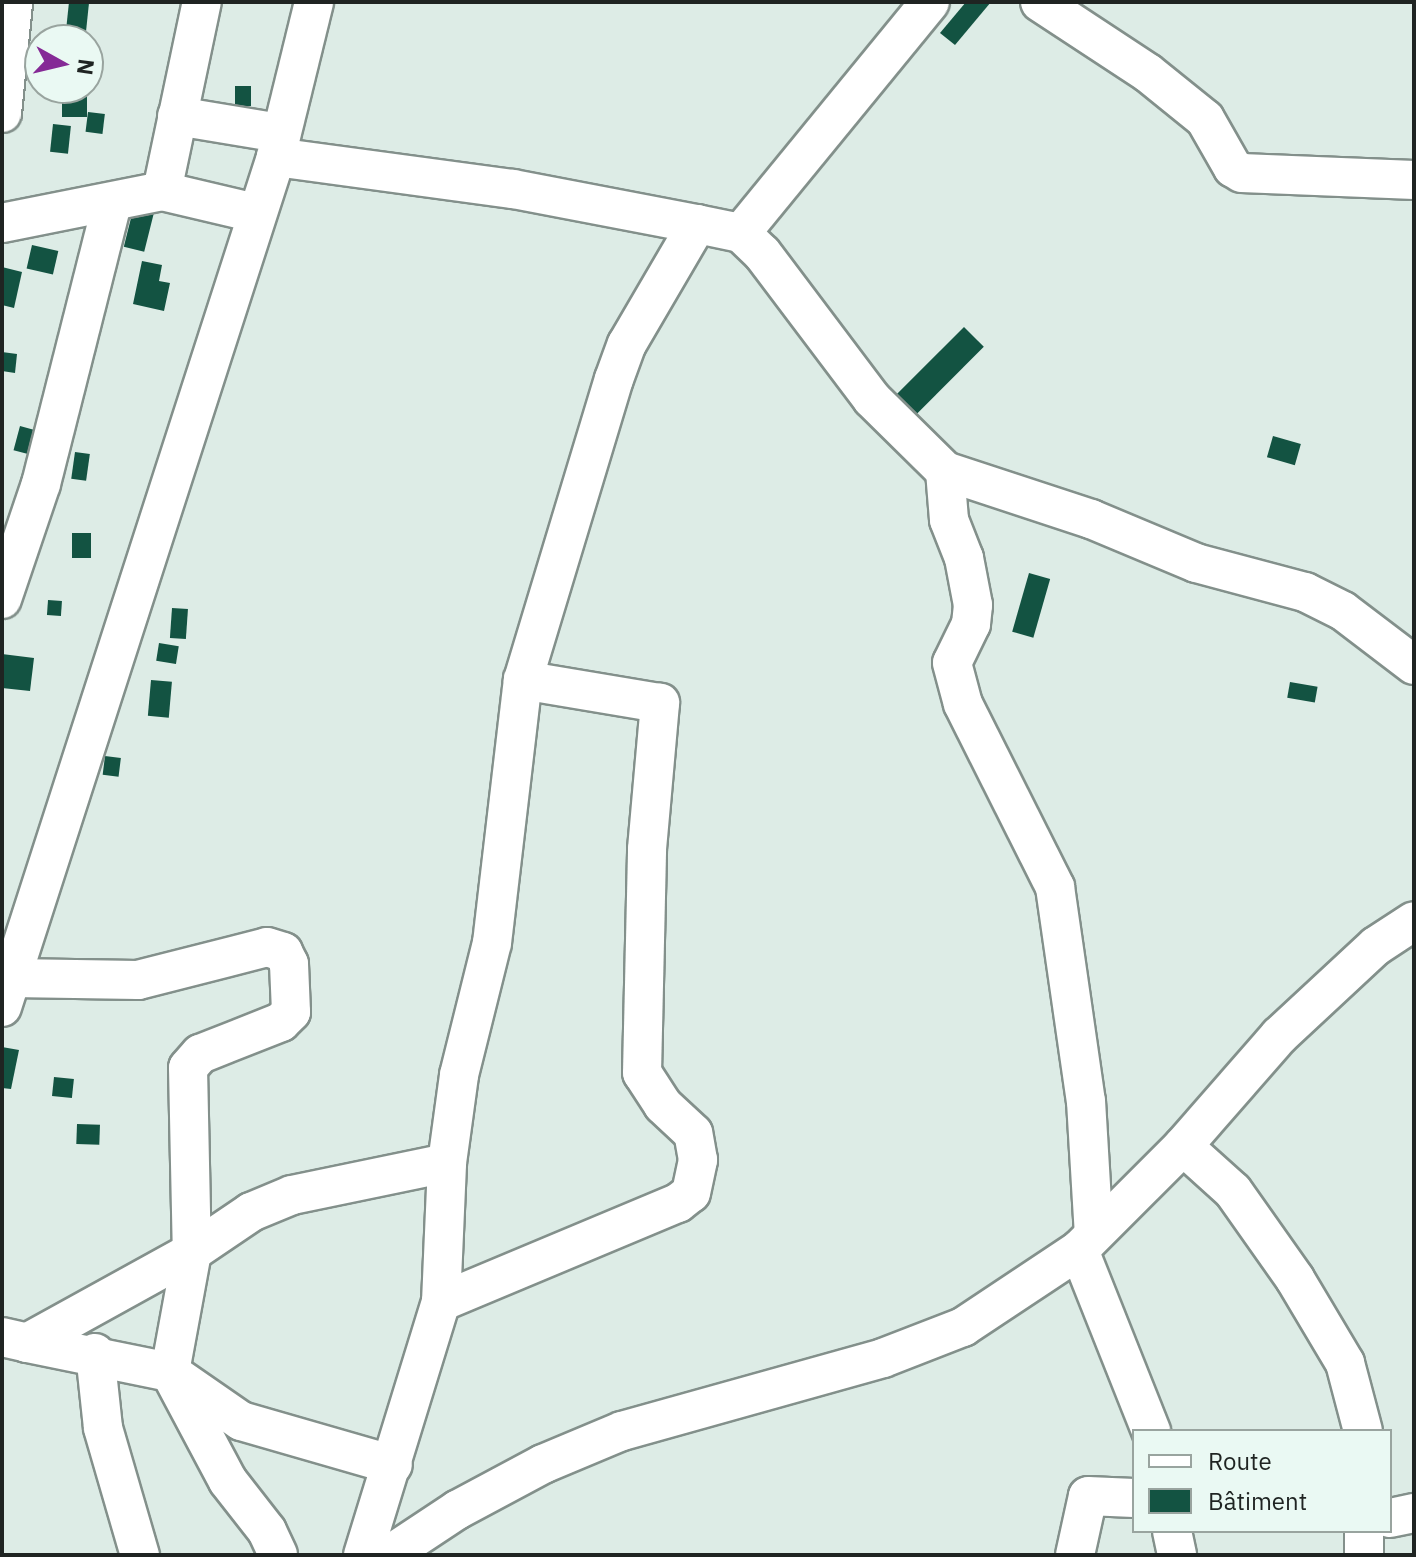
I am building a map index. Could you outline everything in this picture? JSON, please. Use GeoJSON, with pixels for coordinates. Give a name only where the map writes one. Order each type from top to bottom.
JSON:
{"type":"FeatureCollection","features":[{"type":"Feature","properties":{"kind":"street"},"geometry":{"type":"LineString","coordinates":[[2,113],[13,2]]}},
{"type":"Feature","properties":{"kind":"street"},"geometry":{"type":"LineString","coordinates":[[162,191],[202,2]]}},
{"type":"Feature","properties":{"kind":"street"},"geometry":{"type":"LineString","coordinates":[[278,1555],[267,1531],[228,1481],[170,1372],[192,1252],[188,1068],[200,1054],[272,1028],[291,1012],[289,964],[283,952],[267,947],[138,980],[7,993],[278,145],[314,2]]}},
{"type":"Feature","properties":{"kind":"street"},"geometry":{"type":"LineString","coordinates":[[741,233],[930,2]]}},
{"type":"Feature","properties":{"kind":"street"},"geometry":{"type":"LineString","coordinates":[[1040,2],[1148,73],[1205,119],[1233,168],[1242,173],[1414,177]]}},
{"type":"Feature","properties":{"kind":"street"},"geometry":{"type":"LineString","coordinates":[[177,116],[278,145],[741,233],[762,253],[872,399],[945,471],[1091,519],[1196,563],[1305,592],[1343,611],[1414,665]]}},
{"type":"Feature","properties":{"kind":"street"},"geometry":{"type":"LineString","coordinates":[[2,223],[162,191],[256,213]]}},
{"type":"Feature","properties":{"kind":"street"},"geometry":{"type":"LineString","coordinates":[[2,599],[41,484],[112,203]]}},
{"type":"Feature","properties":{"kind":"street"},"geometry":{"type":"LineString","coordinates":[[363,1555],[441,1302],[447,1163],[459,1075],[492,943],[523,680],[627,344],[697,224]]}},
{"type":"Feature","properties":{"kind":"street"},"geometry":{"type":"LineString","coordinates":[[945,471],[949,520],[964,558],[973,605],[952,663],[963,704],[1055,887],[1086,1101],[1086,1242],[1150,1429]]}},
{"type":"Feature","properties":{"kind":"street"},"geometry":{"type":"LineString","coordinates":[[441,1302],[678,1203],[691,1193],[698,1160],[693,1133],[663,1105],[642,1073],[647,849],[660,703],[523,680]]}},
{"type":"Feature","properties":{"kind":"street"},"geometry":{"type":"LineString","coordinates":[[389,1555],[457,1510],[543,1464],[622,1431],[883,1358],[963,1327],[1086,1242],[1183,1146],[1279,1036],[1376,946],[1414,921]]}},
{"type":"Feature","properties":{"kind":"street"},"geometry":{"type":"LineString","coordinates":[[1183,1146],[1233,1191],[1295,1279],[1345,1363],[1362,1429]]}},
{"type":"Feature","properties":{"kind":"street"},"geometry":{"type":"LineString","coordinates":[[15,1340],[192,1252],[251,1212],[292,1195],[447,1163]]}},
{"type":"Feature","properties":{"kind":"street"},"geometry":{"type":"LineString","coordinates":[[15,1340],[95,1353],[170,1372],[241,1421],[393,1465]]}},
{"type":"Feature","properties":{"kind":"street"},"geometry":{"type":"LineString","coordinates":[[95,1353],[103,1428],[140,1555]]}},
{"type":"Feature","properties":{"kind":"street"},"geometry":{"type":"LineString","coordinates":[[1075,1555],[1088,1496],[1132,1498]]}},
{"type":"Feature","properties":{"kind":"street"},"geometry":{"type":"LineString","coordinates":[[1392,1518],[1414,1513]]}},
{"type":"Feature","properties":{"kind":"street"},"geometry":{"type":"LineString","coordinates":[[1172,1533],[1177,1555]]}},
{"type":"Feature","properties":{"kind":"street"},"geometry":{"type":"LineString","coordinates":[[1364,1533],[1364,1555]]}},
{"type":"Feature","properties":{"kind":"building"},"geometry":{"type":"Polygon","coordinates":[[[69,2],[89,4],[87,24],[67,24],[69,2]]]}},
{"type":"Feature","properties":{"kind":"building"},"geometry":{"type":"Polygon","coordinates":[[[966,2],[991,2],[955,45],[940,33],[966,2]]]}},
{"type":"Feature","properties":{"kind":"building"},"geometry":{"type":"Polygon","coordinates":[[[235,86],[251,86],[251,106],[235,106],[235,86]]]}},
{"type":"Feature","properties":{"kind":"building"},"geometry":{"type":"Polygon","coordinates":[[[62,104],[87,104],[87,117],[62,117],[62,104]]]}},
{"type":"Feature","properties":{"kind":"building"},"geometry":{"type":"Polygon","coordinates":[[[88,112],[105,114],[102,134],[86,132],[88,112]]]}},
{"type":"Feature","properties":{"kind":"building"},"geometry":{"type":"Polygon","coordinates":[[[53,124],[71,126],[68,154],[50,152],[53,124]]]}},
{"type":"Feature","properties":{"kind":"building"},"geometry":{"type":"Polygon","coordinates":[[[134,206],[154,211],[144,252],[124,247],[134,206]]]}},
{"type":"Feature","properties":{"kind":"building"},"geometry":{"type":"Polygon","coordinates":[[[32,245],[58,251],[53,274],[27,268],[32,245]]]}},
{"type":"Feature","properties":{"kind":"building"},"geometry":{"type":"Polygon","coordinates":[[[142,261],[162,265],[159,281],[170,283],[164,311],[133,304],[142,261]]]}},
{"type":"Feature","properties":{"kind":"building"},"geometry":{"type":"Polygon","coordinates":[[[2,267],[22,272],[14,308],[2,305],[2,267]]]}},
{"type":"Feature","properties":{"kind":"building"},"geometry":{"type":"Polygon","coordinates":[[[964,327],[984,347],[915,415],[895,396],[964,327]]]}},
{"type":"Feature","properties":{"kind":"building"},"geometry":{"type":"Polygon","coordinates":[[[2,352],[17,354],[15,373],[2,371],[2,352]]]}},
{"type":"Feature","properties":{"kind":"building"},"geometry":{"type":"Polygon","coordinates":[[[20,426],[35,430],[29,454],[14,450],[20,426]]]}},
{"type":"Feature","properties":{"kind":"building"},"geometry":{"type":"Polygon","coordinates":[[[1273,436],[1301,444],[1295,465],[1267,457],[1273,436]]]}},
{"type":"Feature","properties":{"kind":"building"},"geometry":{"type":"Polygon","coordinates":[[[75,452],[90,454],[86,481],[71,479],[75,452]]]}},
{"type":"Feature","properties":{"kind":"building"},"geometry":{"type":"Polygon","coordinates":[[[72,533],[91,533],[91,558],[72,558],[72,533]]]}},
{"type":"Feature","properties":{"kind":"building"},"geometry":{"type":"Polygon","coordinates":[[[1029,573],[1050,579],[1033,638],[1012,632],[1029,573]]]}},
{"type":"Feature","properties":{"kind":"building"},"geometry":{"type":"Polygon","coordinates":[[[48,600],[62,601],[61,616],[47,615],[48,600]]]}},
{"type":"Feature","properties":{"kind":"building"},"geometry":{"type":"Polygon","coordinates":[[[172,608],[188,609],[186,639],[170,638],[172,608]]]}},
{"type":"Feature","properties":{"kind":"building"},"geometry":{"type":"Polygon","coordinates":[[[159,643],[179,646],[176,664],[156,661],[159,643]]]}},
{"type":"Feature","properties":{"kind":"building"},"geometry":{"type":"Polygon","coordinates":[[[2,654],[34,658],[30,691],[2,688],[2,654]]]}},
{"type":"Feature","properties":{"kind":"building"},"geometry":{"type":"Polygon","coordinates":[[[151,680],[172,682],[169,718],[148,716],[151,680]]]}},
{"type":"Feature","properties":{"kind":"building"},"geometry":{"type":"Polygon","coordinates":[[[1290,682],[1318,687],[1315,703],[1287,698],[1290,682]]]}},
{"type":"Feature","properties":{"kind":"building"},"geometry":{"type":"Polygon","coordinates":[[[105,756],[121,758],[119,777],[103,775],[105,756]]]}},
{"type":"Feature","properties":{"kind":"building"},"geometry":{"type":"Polygon","coordinates":[[[2,1047],[19,1050],[11,1089],[2,1088],[2,1047]]]}},
{"type":"Feature","properties":{"kind":"building"},"geometry":{"type":"Polygon","coordinates":[[[54,1077],[74,1079],[72,1098],[52,1096],[54,1077]]]}},
{"type":"Feature","properties":{"kind":"building"},"geometry":{"type":"Polygon","coordinates":[[[77,1124],[100,1125],[99,1145],[76,1144],[77,1124]]]}}]}
